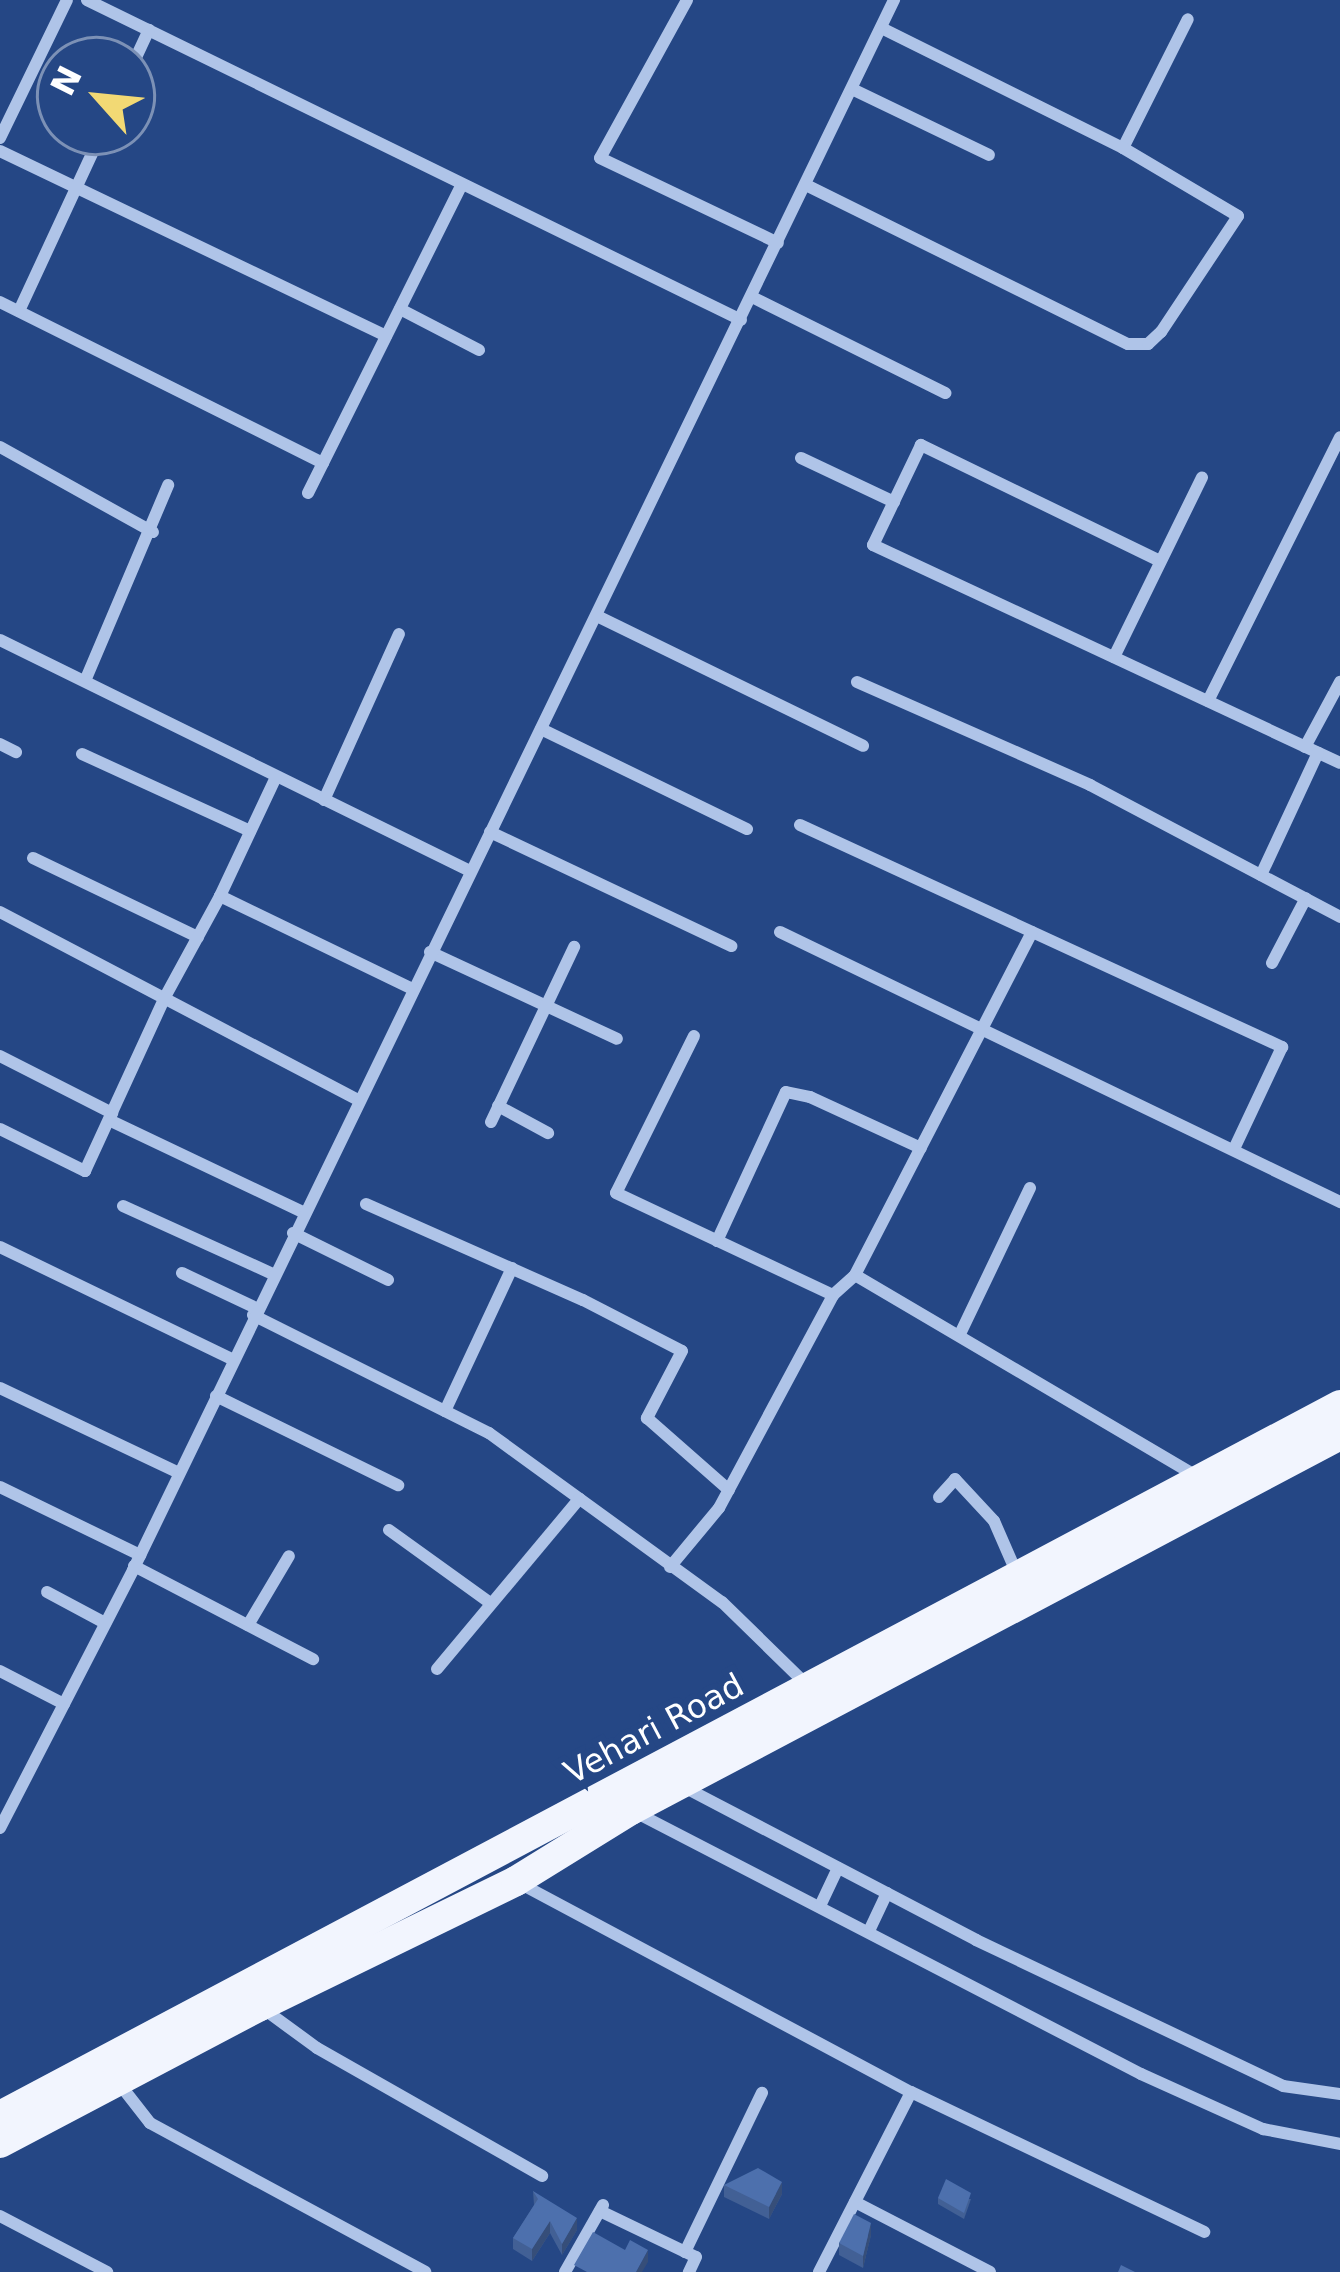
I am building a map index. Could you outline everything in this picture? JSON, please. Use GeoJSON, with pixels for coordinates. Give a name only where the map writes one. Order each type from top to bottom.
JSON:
{"type":"FeatureCollection","features":[{"type":"Feature","properties":{"kind":"main road","name":"Vehari Road"},"geometry":{"type":"LineString","coordinates":[[0,2116],[630,1791],[809,1688],[1340,1405]]}},
{"type":"Feature","properties":{"kind":"main road","name":"Vehari Road"},"geometry":{"type":"LineString","coordinates":[[0,2144],[260,2006],[516,1881],[630,1791],[680,1785],[1340,1435]]}},
{"type":"Feature","properties":{"kind":"street"},"geometry":{"type":"LineString","coordinates":[[0,139],[67,0]]}},
{"type":"Feature","properties":{"kind":"street"},"geometry":{"type":"LineString","coordinates":[[87,0],[741,320]]}},
{"type":"Feature","properties":{"kind":"street"},"geometry":{"type":"LineString","coordinates":[[687,0],[600,158],[778,243]]}},
{"type":"Feature","properties":{"kind":"street"},"geometry":{"type":"LineString","coordinates":[[0,1828],[137,1561],[893,4],[874,0]]}},
{"type":"Feature","properties":{"kind":"street"},"geometry":{"type":"LineString","coordinates":[[1124,148],[1187,19]]}},
{"type":"Feature","properties":{"kind":"street"},"geometry":{"type":"LineString","coordinates":[[806,185],[1128,344],[1148,344],[1161,332],[1238,216],[1124,148],[881,28]]}},
{"type":"Feature","properties":{"kind":"street"},"geometry":{"type":"LineString","coordinates":[[146,36],[149,30]]}},
{"type":"Feature","properties":{"kind":"street"},"geometry":{"type":"LineString","coordinates":[[852,89],[989,155]]}},
{"type":"Feature","properties":{"kind":"street"},"geometry":{"type":"LineString","coordinates":[[0,151],[386,336]]}},
{"type":"Feature","properties":{"kind":"street"},"geometry":{"type":"LineString","coordinates":[[19,311],[91,156]]}},
{"type":"Feature","properties":{"kind":"street"},"geometry":{"type":"LineString","coordinates":[[308,493],[462,184]]}},
{"type":"Feature","properties":{"kind":"street"},"geometry":{"type":"LineString","coordinates":[[752,297],[945,393]]}},
{"type":"Feature","properties":{"kind":"street"},"geometry":{"type":"LineString","coordinates":[[0,302],[323,463]]}},
{"type":"Feature","properties":{"kind":"street"},"geometry":{"type":"LineString","coordinates":[[400,309],[479,350]]}},
{"type":"Feature","properties":{"kind":"street"},"geometry":{"type":"LineString","coordinates":[[1208,700],[1340,437]]}},
{"type":"Feature","properties":{"kind":"street"},"geometry":{"type":"LineString","coordinates":[[1160,561],[921,445],[873,544],[1340,763]]}},
{"type":"Feature","properties":{"kind":"street"},"geometry":{"type":"LineString","coordinates":[[0,447],[153,532]]}},
{"type":"Feature","properties":{"kind":"street"},"geometry":{"type":"LineString","coordinates":[[801,458],[894,502]]}},
{"type":"Feature","properties":{"kind":"street"},"geometry":{"type":"LineString","coordinates":[[1114,657],[1202,478]]}},
{"type":"Feature","properties":{"kind":"street"},"geometry":{"type":"LineString","coordinates":[[85,681],[153,532],[169,485]]}},
{"type":"Feature","properties":{"kind":"street"},"geometry":{"type":"LineString","coordinates":[[597,616],[863,746]]}},
{"type":"Feature","properties":{"kind":"street"},"geometry":{"type":"LineString","coordinates":[[324,800],[399,634]]}},
{"type":"Feature","properties":{"kind":"street"},"geometry":{"type":"LineString","coordinates":[[0,640],[470,871]]}},
{"type":"Feature","properties":{"kind":"street"},"geometry":{"type":"LineString","coordinates":[[856,682],[1090,785],[1340,916]]}},
{"type":"Feature","properties":{"kind":"street"},"geometry":{"type":"LineString","coordinates":[[1261,875],[1340,682]]}},
{"type":"Feature","properties":{"kind":"street"},"geometry":{"type":"LineString","coordinates":[[541,729],[747,829]]}},
{"type":"Feature","properties":{"kind":"street"},"geometry":{"type":"LineString","coordinates":[[0,744],[16,752]]}},
{"type":"Feature","properties":{"kind":"street"},"geometry":{"type":"LineString","coordinates":[[82,754],[250,831]]}},
{"type":"Feature","properties":{"kind":"street"},"geometry":{"type":"LineString","coordinates":[[0,1129],[85,1172],[165,997],[220,896],[276,777]]}},
{"type":"Feature","properties":{"kind":"street"},"geometry":{"type":"LineString","coordinates":[[800,825],[1282,1047],[1235,1147]]}},
{"type":"Feature","properties":{"kind":"street"},"geometry":{"type":"LineString","coordinates":[[490,832],[731,946]]}},
{"type":"Feature","properties":{"kind":"street"},"geometry":{"type":"LineString","coordinates":[[33,858],[197,937]]}},
{"type":"Feature","properties":{"kind":"street"},"geometry":{"type":"LineString","coordinates":[[220,896],[412,989]]}},
{"type":"Feature","properties":{"kind":"street"},"geometry":{"type":"LineString","coordinates":[[1272,963],[1306,898]]}},
{"type":"Feature","properties":{"kind":"street"},"geometry":{"type":"LineString","coordinates":[[0,912],[358,1100]]}},
{"type":"Feature","properties":{"kind":"street"},"geometry":{"type":"LineString","coordinates":[[780,932],[1235,1147],[1340,1202]]}},
{"type":"Feature","properties":{"kind":"street"},"geometry":{"type":"LineString","coordinates":[[670,1567],[729,1490],[832,1295],[855,1275],[1032,932]]}},
{"type":"Feature","properties":{"kind":"street"},"geometry":{"type":"LineString","coordinates":[[491,1122],[574,947]]}},
{"type":"Feature","properties":{"kind":"street"},"geometry":{"type":"LineString","coordinates":[[430,952],[617,1039]]}},
{"type":"Feature","properties":{"kind":"street"},"geometry":{"type":"LineString","coordinates":[[694,1036],[616,1193],[832,1295]]}},
{"type":"Feature","properties":{"kind":"street"},"geometry":{"type":"LineString","coordinates":[[0,1057],[303,1212]]}},
{"type":"Feature","properties":{"kind":"street"},"geometry":{"type":"LineString","coordinates":[[717,1240],[786,1092],[810,1097],[921,1148]]}},
{"type":"Feature","properties":{"kind":"street"},"geometry":{"type":"LineString","coordinates":[[498,1106],[548,1133]]}},
{"type":"Feature","properties":{"kind":"street"},"geometry":{"type":"LineString","coordinates":[[960,1334],[1030,1189]]}},
{"type":"Feature","properties":{"kind":"street"},"geometry":{"type":"LineString","coordinates":[[366,1204],[682,1351],[647,1418],[729,1490]]}},
{"type":"Feature","properties":{"kind":"street"},"geometry":{"type":"LineString","coordinates":[[123,1206],[273,1274]]}},
{"type":"Feature","properties":{"kind":"street"},"geometry":{"type":"LineString","coordinates":[[293,1233],[388,1280]]}},
{"type":"Feature","properties":{"kind":"street"},"geometry":{"type":"LineString","coordinates":[[0,1247],[233,1360]]}},
{"type":"Feature","properties":{"kind":"street"},"geometry":{"type":"LineString","coordinates":[[445,1411],[512,1268]]}},
{"type":"Feature","properties":{"kind":"street"},"geometry":{"type":"LineString","coordinates":[[182,1273],[489,1433],[722,1602],[809,1688]]}},
{"type":"Feature","properties":{"kind":"street"},"geometry":{"type":"LineString","coordinates":[[855,1275],[1203,1479]]}},
{"type":"Feature","properties":{"kind":"street"},"geometry":{"type":"LineString","coordinates":[[0,1388],[179,1473]]}},
{"type":"Feature","properties":{"kind":"street"},"geometry":{"type":"LineString","coordinates":[[216,1396],[398,1485]]}},
{"type":"Feature","properties":{"kind":"street"},"geometry":{"type":"LineString","coordinates":[[939,1497],[956,1480],[994,1521],[1018,1577]]}},
{"type":"Feature","properties":{"kind":"street"},"geometry":{"type":"LineString","coordinates":[[0,1486],[313,1659]]}},
{"type":"Feature","properties":{"kind":"street"},"geometry":{"type":"LineString","coordinates":[[437,1669],[579,1499]]}},
{"type":"Feature","properties":{"kind":"street"},"geometry":{"type":"LineString","coordinates":[[389,1530],[489,1602]]}},
{"type":"Feature","properties":{"kind":"street"},"geometry":{"type":"LineString","coordinates":[[248,1625],[289,1556]]}},
{"type":"Feature","properties":{"kind":"street"},"geometry":{"type":"LineString","coordinates":[[46,1592],[105,1623]]}},
{"type":"Feature","properties":{"kind":"street"},"geometry":{"type":"LineString","coordinates":[[0,1671],[64,1704]]}},
{"type":"Feature","properties":{"kind":"street"},"geometry":{"type":"LineString","coordinates":[[680,1785],[887,1893],[1283,2086],[1340,2094]]}},
{"type":"Feature","properties":{"kind":"street"},"geometry":{"type":"LineString","coordinates":[[630,1791],[820,1906],[1141,2074],[1263,2128],[1340,2144]]}},
{"type":"Feature","properties":{"kind":"street"},"geometry":{"type":"LineString","coordinates":[[820,1906],[838,1868]]}},
{"type":"Feature","properties":{"kind":"street"},"geometry":{"type":"LineString","coordinates":[[516,1881],[911,2092],[1204,2232]]}},
{"type":"Feature","properties":{"kind":"street"},"geometry":{"type":"LineString","coordinates":[[869,1931],[887,1893]]}},
{"type":"Feature","properties":{"kind":"street"},"geometry":{"type":"LineString","coordinates":[[260,2006],[317,2048],[542,2176]]}},
{"type":"Feature","properties":{"kind":"street"},"geometry":{"type":"LineString","coordinates":[[117,2081],[150,2123],[425,2272]]}},
{"type":"Feature","properties":{"kind":"street"},"geometry":{"type":"LineString","coordinates":[[685,2252],[762,2092]]}},
{"type":"Feature","properties":{"kind":"street"},"geometry":{"type":"LineString","coordinates":[[819,2272],[911,2092]]}},
{"type":"Feature","properties":{"kind":"street"},"geometry":{"type":"LineString","coordinates":[[855,2202],[990,2272]]}},
{"type":"Feature","properties":{"kind":"street"},"geometry":{"type":"LineString","coordinates":[[565,2272],[602,2207],[696,2258],[689,2272]]}},
{"type":"Feature","properties":{"kind":"street"},"geometry":{"type":"LineString","coordinates":[[0,2216],[79,2265],[107,2272]]}},
{"type":"Feature","properties":{"kind":"building"},"geometry":{"type":"Polygon","coordinates":[[[758,2168],[782,2182],[769,2207],[724,2185],[758,2168]]]}},
{"type":"Feature","properties":{"kind":"building"},"geometry":{"type":"Polygon","coordinates":[[[946,2179],[971,2193],[964,2213],[938,2198],[946,2179]]]}},
{"type":"Feature","properties":{"kind":"building"},"geometry":{"type":"Polygon","coordinates":[[[533,2191],[577,2218],[562,2244],[550,2221],[532,2249],[513,2238],[538,2199],[533,2191]]]}},
{"type":"Feature","properties":{"kind":"building"},"geometry":{"type":"Polygon","coordinates":[[[854,2214],[871,2223],[863,2256],[839,2243],[854,2214]]]}},
{"type":"Feature","properties":{"kind":"building"},"geometry":{"type":"Polygon","coordinates":[[[593,2232],[625,2250],[630,2240],[648,2250],[636,2272],[587,2272],[574,2265],[593,2232]]]}}]}
